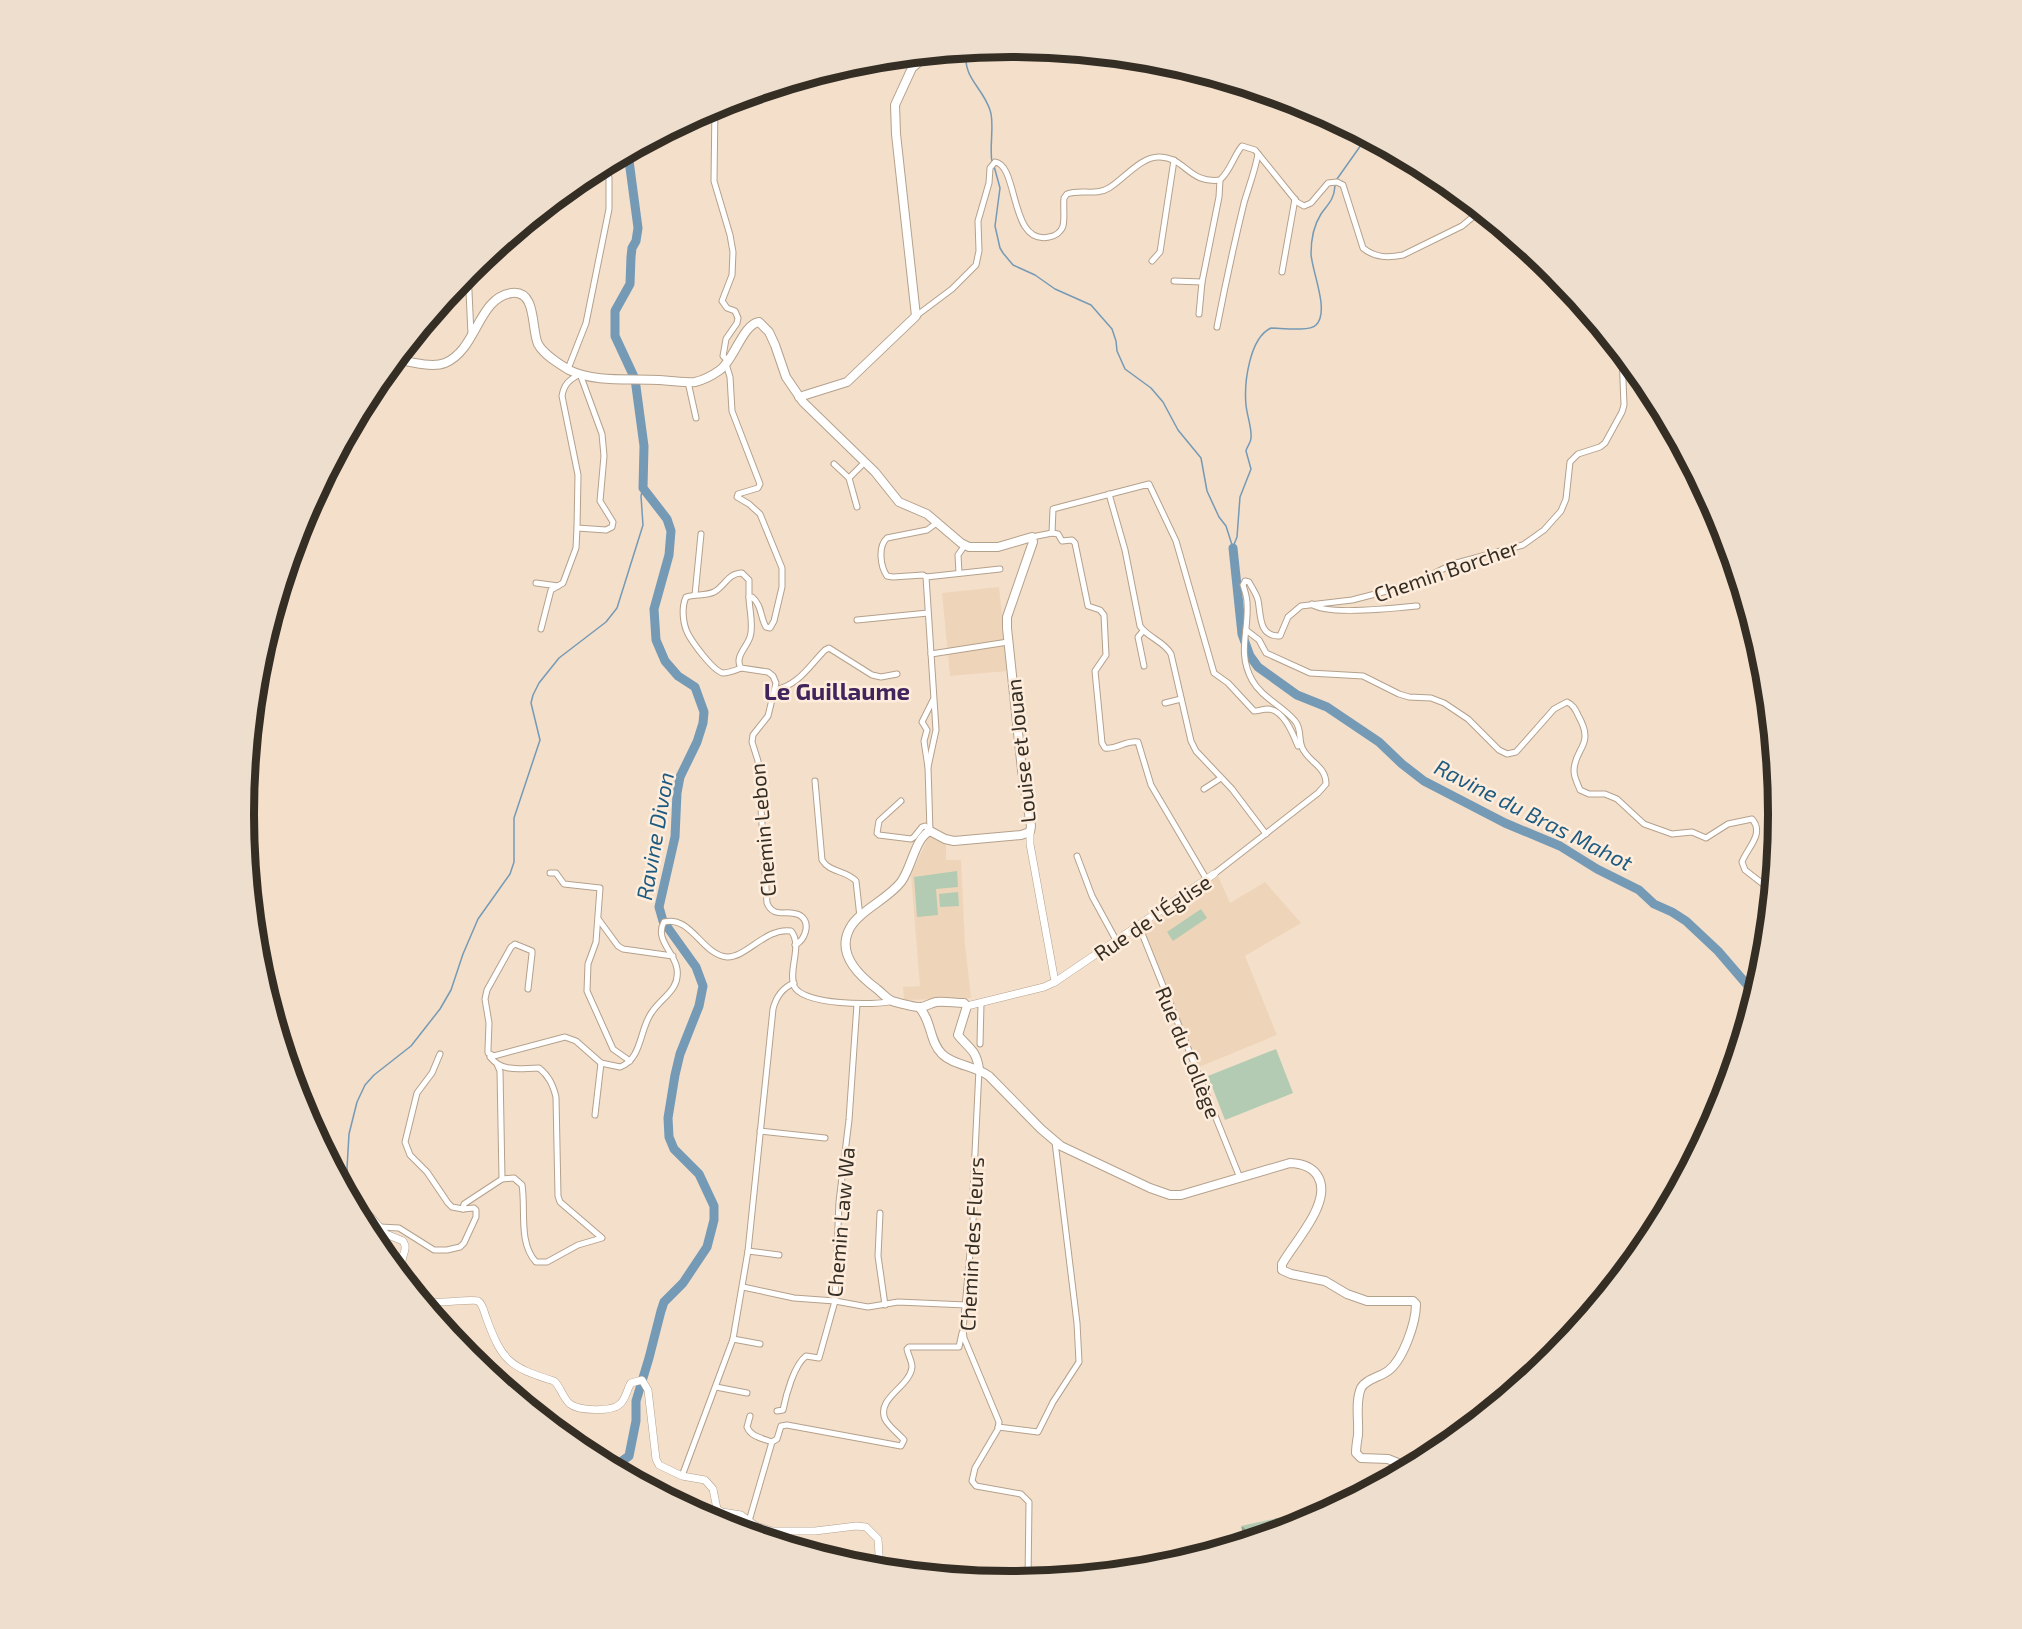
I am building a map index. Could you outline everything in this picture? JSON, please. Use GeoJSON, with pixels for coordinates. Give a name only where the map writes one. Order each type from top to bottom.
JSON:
{"type":"FeatureCollection","features":[{"type":"Feature","properties":{"kind":"main road"},"geometry":{"type":"LineString","coordinates":[[799,398],[848,382],[916,316],[896,134],[895,105],[912,68],[918,62]]}},
{"type":"Feature","properties":{"kind":"main road"},"geometry":{"type":"LineString","coordinates":[[405,360],[434,365],[444,364],[459,353],[471,339],[493,303],[504,295],[519,293],[525,296],[530,304],[538,344],[546,355],[580,374],[611,378],[696,381],[711,375],[727,362],[751,325],[759,322],[766,328],[776,345],[786,376],[799,398],[817,418],[865,462],[899,502],[938,522],[965,545],[998,547],[1032,537]]}},
{"type":"Feature","properties":{"kind":"main road","name":"Louise et Jouan"},"geometry":{"type":"LineString","coordinates":[[930,831],[945,839],[954,840],[1021,835],[1030,832],[1007,617],[1031,551],[1032,537]]}},
{"type":"Feature","properties":{"kind":"main road"},"geometry":{"type":"LineString","coordinates":[[930,831],[920,839],[909,869],[901,882],[860,917],[849,930],[846,939],[847,955],[851,965],[861,977],[892,1001],[919,1007],[935,1002],[964,1003],[968,1006],[958,1035],[974,1050],[979,1069]]}},
{"type":"Feature","properties":{"kind":"main road"},"geometry":{"type":"LineString","coordinates":[[919,1007],[929,1021],[932,1036],[943,1055],[979,1069],[1061,1146],[1123,1176],[1170,1195],[1190,1194],[1290,1163],[1312,1168],[1318,1175],[1321,1185],[1318,1206],[1282,1264],[1282,1270],[1325,1281],[1347,1294],[1367,1301],[1413,1301],[1416,1304],[1416,1315],[1396,1365],[1362,1386],[1358,1397],[1356,1453],[1361,1458],[1388,1459],[1401,1464]]}},
{"type":"Feature","properties":{"kind":"street"},"geometry":{"type":"LineString","coordinates":[[715,118],[714,181],[733,252],[732,275],[722,302],[727,308],[735,311],[738,318],[724,345],[723,356],[727,362],[730,377],[732,411],[760,484],[758,488],[740,492],[737,497],[760,514],[782,568],[782,587],[774,621],[770,628],[766,627],[762,621],[759,604],[749,597]]}},
{"type":"Feature","properties":{"kind":"street"},"geometry":{"type":"LineString","coordinates":[[916,316],[952,289],[976,265],[979,251],[978,221],[989,183],[990,168],[994,162],[998,162],[1005,170],[1016,207],[1027,228],[1034,235],[1046,238],[1057,235],[1063,227],[1064,198],[1067,194],[1099,192],[1107,189],[1154,157],[1174,160],[1201,180],[1220,180],[1229,172],[1236,153],[1242,146],[1249,147],[1258,154],[1295,200],[1304,206],[1311,203],[1328,183],[1342,185],[1363,248],[1377,256],[1403,255],[1462,226],[1474,216]]}},
{"type":"Feature","properties":{"kind":"street"},"geometry":{"type":"LineString","coordinates":[[1217,327],[1258,154]]}},
{"type":"Feature","properties":{"kind":"street"},"geometry":{"type":"LineString","coordinates":[[1152,261],[1160,252],[1174,160]]}},
{"type":"Feature","properties":{"kind":"street"},"geometry":{"type":"LineString","coordinates":[[568,369],[586,323],[609,209],[607,174]]}},
{"type":"Feature","properties":{"kind":"street"},"geometry":{"type":"LineString","coordinates":[[1199,314],[1202,282],[1219,197],[1220,180]]}},
{"type":"Feature","properties":{"kind":"street"},"geometry":{"type":"LineString","coordinates":[[1282,272],[1295,200]]}},
{"type":"Feature","properties":{"kind":"street"},"geometry":{"type":"LineString","coordinates":[[1174,281],[1202,282]]}},
{"type":"Feature","properties":{"kind":"street"},"geometry":{"type":"LineString","coordinates":[[469,286],[471,339]]}},
{"type":"Feature","properties":{"kind":"street","name":"Chemin Borcher"},"geometry":{"type":"LineString","coordinates":[[1246,633],[1247,602],[1243,585],[1245,581],[1249,582],[1258,598],[1260,623],[1275,637],[1280,636],[1288,617],[1301,606],[1352,600],[1415,583],[1453,564],[1523,546],[1538,536],[1561,511],[1566,499],[1570,462],[1578,453],[1600,447],[1605,443],[1622,412],[1624,405],[1623,368]]}},
{"type":"Feature","properties":{"kind":"street"},"geometry":{"type":"LineString","coordinates":[[540,629],[551,590],[563,583],[576,548],[578,475],[562,396],[568,381],[580,374],[602,434],[604,456],[600,501],[613,522],[612,527],[606,530],[577,528]]}},
{"type":"Feature","properties":{"kind":"street"},"geometry":{"type":"LineString","coordinates":[[688,382],[696,418]]}},
{"type":"Feature","properties":{"kind":"street"},"geometry":{"type":"LineString","coordinates":[[849,478],[865,462]]}},
{"type":"Feature","properties":{"kind":"street"},"geometry":{"type":"LineString","coordinates":[[834,464],[849,478],[857,507]]}},
{"type":"Feature","properties":{"kind":"street"},"geometry":{"type":"LineString","coordinates":[[1052,533],[1053,509],[1149,484],[1176,541],[1214,673],[1228,683],[1254,711],[1269,709],[1275,711],[1294,732],[1298,745],[1304,753]]}},
{"type":"Feature","properties":{"kind":"street"},"geometry":{"type":"LineString","coordinates":[[1109,494],[1125,550],[1140,626],[1143,631],[1167,646],[1171,654],[1191,741],[1196,751],[1266,834]]}},
{"type":"Feature","properties":{"kind":"street"},"geometry":{"type":"LineString","coordinates":[[938,522],[927,530],[887,538],[881,547],[883,570],[887,576],[923,575],[926,577],[999,569]]}},
{"type":"Feature","properties":{"kind":"street"},"geometry":{"type":"LineString","coordinates":[[1032,537],[1052,533],[1058,534],[1062,541],[1072,540],[1076,543],[1088,606],[1100,610],[1104,615],[1106,655],[1103,663],[1095,671],[1102,743],[1105,748],[1109,749],[1131,741],[1138,742],[1151,785],[1207,880]]}},
{"type":"Feature","properties":{"kind":"street"},"geometry":{"type":"LineString","coordinates":[[695,595],[701,534]]}},
{"type":"Feature","properties":{"kind":"street"},"geometry":{"type":"LineString","coordinates":[[959,573],[958,555],[965,545]]}},
{"type":"Feature","properties":{"kind":"street"},"geometry":{"type":"LineString","coordinates":[[741,668],[739,657],[751,636],[752,627],[749,580],[742,573],[736,573],[716,591],[686,597],[683,602],[688,634],[716,669],[723,673],[741,668],[768,672],[776,683],[775,690],[793,683],[829,648],[872,675],[881,677],[897,674]]}},
{"type":"Feature","properties":{"kind":"street"},"geometry":{"type":"LineString","coordinates":[[926,577],[936,730],[928,767]]}},
{"type":"Feature","properties":{"kind":"street"},"geometry":{"type":"LineString","coordinates":[[536,583],[558,586]]}},
{"type":"Feature","properties":{"kind":"street"},"geometry":{"type":"LineString","coordinates":[[1312,604],[1317,609],[1328,611],[1417,606]]}},
{"type":"Feature","properties":{"kind":"street"},"geometry":{"type":"LineString","coordinates":[[857,620],[928,612]]}},
{"type":"Feature","properties":{"kind":"street"},"geometry":{"type":"LineString","coordinates":[[1143,631],[1138,637],[1144,666]]}},
{"type":"Feature","properties":{"kind":"street"},"geometry":{"type":"LineString","coordinates":[[1304,753],[1300,745],[1300,734],[1296,722],[1259,690],[1248,670],[1243,654],[1246,633],[1259,640],[1266,653],[1310,673],[1363,676],[1409,697],[1431,698],[1444,703],[1468,719],[1498,750],[1507,754],[1516,752],[1554,709],[1567,702],[1572,705],[1582,722],[1586,735],[1574,770],[1580,790],[1589,794],[1605,794],[1617,799],[1644,824],[1672,834],[1692,832],[1706,838],[1728,824],[1752,819],[1756,824],[1757,833],[1742,862],[1745,870],[1765,885]]}},
{"type":"Feature","properties":{"kind":"street"},"geometry":{"type":"LineString","coordinates":[[931,654],[1008,642]]}},
{"type":"Feature","properties":{"kind":"street","name":"Chemin Lebon"},"geometry":{"type":"LineString","coordinates":[[775,690],[768,716],[758,727],[752,742],[758,761],[766,903],[775,912],[798,915],[804,920],[806,933],[802,941],[795,945]]}},
{"type":"Feature","properties":{"kind":"street"},"geometry":{"type":"LineString","coordinates":[[930,831],[928,767],[924,750],[927,730],[922,722],[934,698]]}},
{"type":"Feature","properties":{"kind":"street"},"geometry":{"type":"LineString","coordinates":[[1165,703],[1181,699]]}},
{"type":"Feature","properties":{"kind":"street","name":"Rue de l'Église"},"geometry":{"type":"LineString","coordinates":[[968,1006],[1044,987],[1055,982],[1207,880],[1318,793],[1326,784],[1326,777],[1320,766],[1304,753]]}},
{"type":"Feature","properties":{"kind":"street"},"geometry":{"type":"LineString","coordinates":[[1204,789],[1221,778]]}},
{"type":"Feature","properties":{"kind":"street"},"geometry":{"type":"LineString","coordinates":[[815,781],[822,860],[829,868],[852,877],[856,881],[860,917]]}},
{"type":"Feature","properties":{"kind":"street"},"geometry":{"type":"LineString","coordinates":[[901,801],[879,821],[877,833],[911,839],[922,827],[925,826],[930,831]]}},
{"type":"Feature","properties":{"kind":"street"},"geometry":{"type":"LineString","coordinates":[[1030,832],[1030,844],[1055,982]]}},
{"type":"Feature","properties":{"kind":"street"},"geometry":{"type":"LineString","coordinates":[[1077,856],[1092,896],[1116,940]]}},
{"type":"Feature","properties":{"kind":"street"},"geometry":{"type":"LineString","coordinates":[[550,873],[556,873],[564,884],[600,888],[596,942],[588,964],[588,991],[613,1049],[630,1061]]}},
{"type":"Feature","properties":{"kind":"street"},"geometry":{"type":"LineString","coordinates":[[599,920],[618,946],[623,949],[674,956]]}},
{"type":"Feature","properties":{"kind":"street"},"geometry":{"type":"LineString","coordinates":[[492,1055],[506,1054],[539,1042],[565,1037],[576,1041],[601,1063],[620,1067],[630,1061],[636,1054],[651,1012],[670,993],[676,983],[677,969],[674,956],[661,936],[660,928],[664,922],[672,921],[693,932],[711,949],[726,957],[733,956],[770,934],[791,931],[795,945],[794,983],[796,989],[801,993],[857,1004],[882,1004],[892,1001]]}},
{"type":"Feature","properties":{"kind":"street","name":"Rue du Collège"},"geometry":{"type":"LineString","coordinates":[[1139,926],[1240,1178]]}},
{"type":"Feature","properties":{"kind":"street"},"geometry":{"type":"LineString","coordinates":[[502,1179],[500,1071],[490,1057],[492,1055],[488,1053],[489,1023],[485,999],[487,990],[511,947],[515,944],[532,951],[528,989]]}},
{"type":"Feature","properties":{"kind":"street"},"geometry":{"type":"LineString","coordinates":[[682,1476],[733,1339],[748,1251],[773,1009],[781,992],[794,983]]}},
{"type":"Feature","properties":{"kind":"street"},"geometry":{"type":"LineString","coordinates":[[980,1044],[981,1003]]}},
{"type":"Feature","properties":{"kind":"street","name":"Chemin Law Wa"},"geometry":{"type":"LineString","coordinates":[[777,1412],[783,1410],[801,1361],[806,1356],[819,1358],[834,1301],[839,1202],[849,1120],[857,1004]]}},
{"type":"Feature","properties":{"kind":"street"},"geometry":{"type":"LineString","coordinates":[[380,1227],[399,1228],[434,1250],[447,1250],[460,1247],[464,1243],[476,1217],[477,1210],[474,1208],[463,1209],[448,1203],[427,1172],[410,1155],[405,1142],[417,1093],[432,1073],[440,1054]]}},
{"type":"Feature","properties":{"kind":"street"},"geometry":{"type":"LineString","coordinates":[[463,1209],[464,1204],[502,1179],[514,1178],[522,1185],[525,1201],[523,1212],[525,1228],[530,1255],[536,1262],[547,1262],[578,1245],[602,1238],[560,1202],[556,1097],[546,1074],[539,1068],[519,1070],[496,1063]]}},
{"type":"Feature","properties":{"kind":"street"},"geometry":{"type":"LineString","coordinates":[[594,1115],[601,1063]]}},
{"type":"Feature","properties":{"kind":"street","name":"Chemin des Fleurs"},"geometry":{"type":"LineString","coordinates":[[979,1069],[974,1209],[963,1329],[964,1338],[999,1422],[998,1427]]}},
{"type":"Feature","properties":{"kind":"street"},"geometry":{"type":"LineString","coordinates":[[760,1131],[825,1138]]}},
{"type":"Feature","properties":{"kind":"street"},"geometry":{"type":"LineString","coordinates":[[1028,1571],[1029,1502],[1021,1494],[976,1486],[972,1480],[975,1468],[998,1427],[1038,1432],[1053,1402],[1078,1362],[1077,1323],[1055,1140]]}},
{"type":"Feature","properties":{"kind":"street"},"geometry":{"type":"LineString","coordinates":[[880,1213],[878,1256],[885,1305]]}},
{"type":"Feature","properties":{"kind":"street"},"geometry":{"type":"LineString","coordinates":[[369,1216],[386,1234],[403,1241],[405,1245],[402,1260],[405,1268]]}},
{"type":"Feature","properties":{"kind":"street"},"geometry":{"type":"LineString","coordinates":[[748,1251],[779,1255]]}},
{"type":"Feature","properties":{"kind":"street"},"geometry":{"type":"LineString","coordinates":[[743,1287],[794,1298],[868,1306],[898,1302],[966,1305]]}},
{"type":"Feature","properties":{"kind":"street"},"geometry":{"type":"LineString","coordinates":[[431,1301],[479,1301],[494,1340],[508,1360],[521,1370],[554,1381],[558,1384],[562,1395],[574,1406],[598,1410],[614,1408],[623,1401],[631,1383],[638,1380],[645,1382],[657,1462],[663,1469],[682,1476],[705,1480],[713,1490],[717,1509],[741,1515],[766,1530],[794,1532],[866,1527],[878,1539],[879,1560]]}},
{"type":"Feature","properties":{"kind":"street"},"geometry":{"type":"LineString","coordinates":[[749,1521],[772,1442],[777,1439],[781,1426],[787,1425],[901,1446],[904,1440],[888,1424],[884,1408],[911,1371],[911,1360],[907,1349],[920,1346],[959,1347],[963,1329]]}},
{"type":"Feature","properties":{"kind":"street"},"geometry":{"type":"LineString","coordinates":[[733,1339],[760,1344]]}},
{"type":"Feature","properties":{"kind":"street"},"geometry":{"type":"LineString","coordinates":[[716,1387],[747,1393]]}},
{"type":"Feature","properties":{"kind":"street"},"geometry":{"type":"LineString","coordinates":[[750,1416],[748,1431],[752,1435],[772,1442]]}},
{"type":"Feature","properties":{"kind":"shaded area"},"geometry":{"type":"Polygon","coordinates":[[[999,587],[1008,671],[950,676],[942,593],[999,587]]]}},
{"type":"Feature","properties":{"kind":"shaded area"},"geometry":{"type":"Polygon","coordinates":[[[929,836],[946,844],[946,860],[961,860],[965,944],[971,998],[904,1000],[903,987],[920,986],[911,875],[929,836]]]}},
{"type":"Feature","properties":{"kind":"shaded area"},"geometry":{"type":"Polygon","coordinates":[[[1218,876],[1230,903],[1265,882],[1301,923],[1245,956],[1277,1035],[1199,1067],[1143,929],[1218,876]]]}},
{"type":"Feature","properties":{"kind":"green space"},"geometry":{"type":"Polygon","coordinates":[[[957,871],[958,887],[936,889],[938,915],[917,917],[914,877],[957,871]]]}},
{"type":"Feature","properties":{"kind":"green space"},"geometry":{"type":"Polygon","coordinates":[[[958,892],[959,906],[940,907],[939,894],[958,892]]]}},
{"type":"Feature","properties":{"kind":"green space"},"geometry":{"type":"Polygon","coordinates":[[[1201,909],[1207,918],[1173,941],[1167,932],[1201,909]]]}},
{"type":"Feature","properties":{"kind":"green space"},"geometry":{"type":"Polygon","coordinates":[[[1276,1049],[1293,1093],[1225,1120],[1208,1076],[1276,1049]]]}},
{"type":"Feature","properties":{"kind":"green space"},"geometry":{"type":"Polygon","coordinates":[[[1306,1512],[1243,1535],[1241,1526],[1306,1512]]]}},
{"type":"Feature","properties":{"kind":"waterway","name":"Ravine du Bras Mahot"},"geometry":{"type":"LineString","coordinates":[[966,59],[970,76],[990,110],[992,162]]}},
{"type":"Feature","properties":{"kind":"waterway"},"geometry":{"type":"LineString","coordinates":[[1337,179],[1362,143]]}},
{"type":"Feature","properties":{"kind":"waterway","name":"Ravine Divon"},"geometry":{"type":"LineString","coordinates":[[618,1462],[629,1456],[636,1421],[636,1401],[664,1302],[683,1283],[707,1247],[714,1220],[714,1206],[699,1174],[674,1149],[669,1137],[668,1118],[675,1075],[680,1054],[699,1006],[703,986],[696,967],[663,921],[659,907],[675,837],[680,777],[697,742],[704,712],[695,687],[678,676],[665,661],[656,640],[654,609],[669,555],[671,531],[667,519],[643,488],[644,446],[635,379],[615,336],[615,311],[630,284],[632,248],[636,241],[638,228],[629,160]]}},
{"type":"Feature","properties":{"kind":"waterway","name":"Ravine du Bras Mahot"},"geometry":{"type":"LineString","coordinates":[[994,166],[1000,188],[995,226],[1003,253],[1013,265],[1035,275],[1055,289],[1091,305],[1112,329],[1117,351],[1125,369],[1151,388],[1163,402],[1178,430],[1201,458],[1207,491],[1219,517],[1226,526],[1233,548]]}},
{"type":"Feature","properties":{"kind":"waterway"},"geometry":{"type":"LineString","coordinates":[[1233,547],[1237,537],[1240,497],[1251,469],[1246,451],[1251,438],[1246,396],[1249,362],[1258,341],[1271,328],[1307,328],[1316,325],[1320,319],[1321,301],[1311,254],[1313,233],[1316,223],[1332,198],[1335,186]]}},
{"type":"Feature","properties":{"kind":"waterway"},"geometry":{"type":"LineString","coordinates":[[349,1182],[347,1168],[349,1134],[357,1102],[365,1085],[374,1075],[411,1046],[440,1009],[451,990],[478,919],[510,874],[514,862],[514,818],[540,740],[531,703],[533,695],[539,683],[559,658],[606,622],[617,608],[643,525],[641,496],[643,488]]}},
{"type":"Feature","properties":{"kind":"waterway","name":"Ravine du Bras Mahot"},"geometry":{"type":"LineString","coordinates":[[1233,548],[1242,634],[1250,656],[1258,667],[1297,695],[1327,707],[1379,742],[1424,781],[1505,823],[1560,846],[1597,869],[1639,890],[1654,904],[1686,921],[1718,951],[1749,986]]}},
{"type":"Feature","properties":{"kind":"district","name":"Le Guillaume"},"geometry":{"type":"Point","coordinates":[837,690]}}]}
